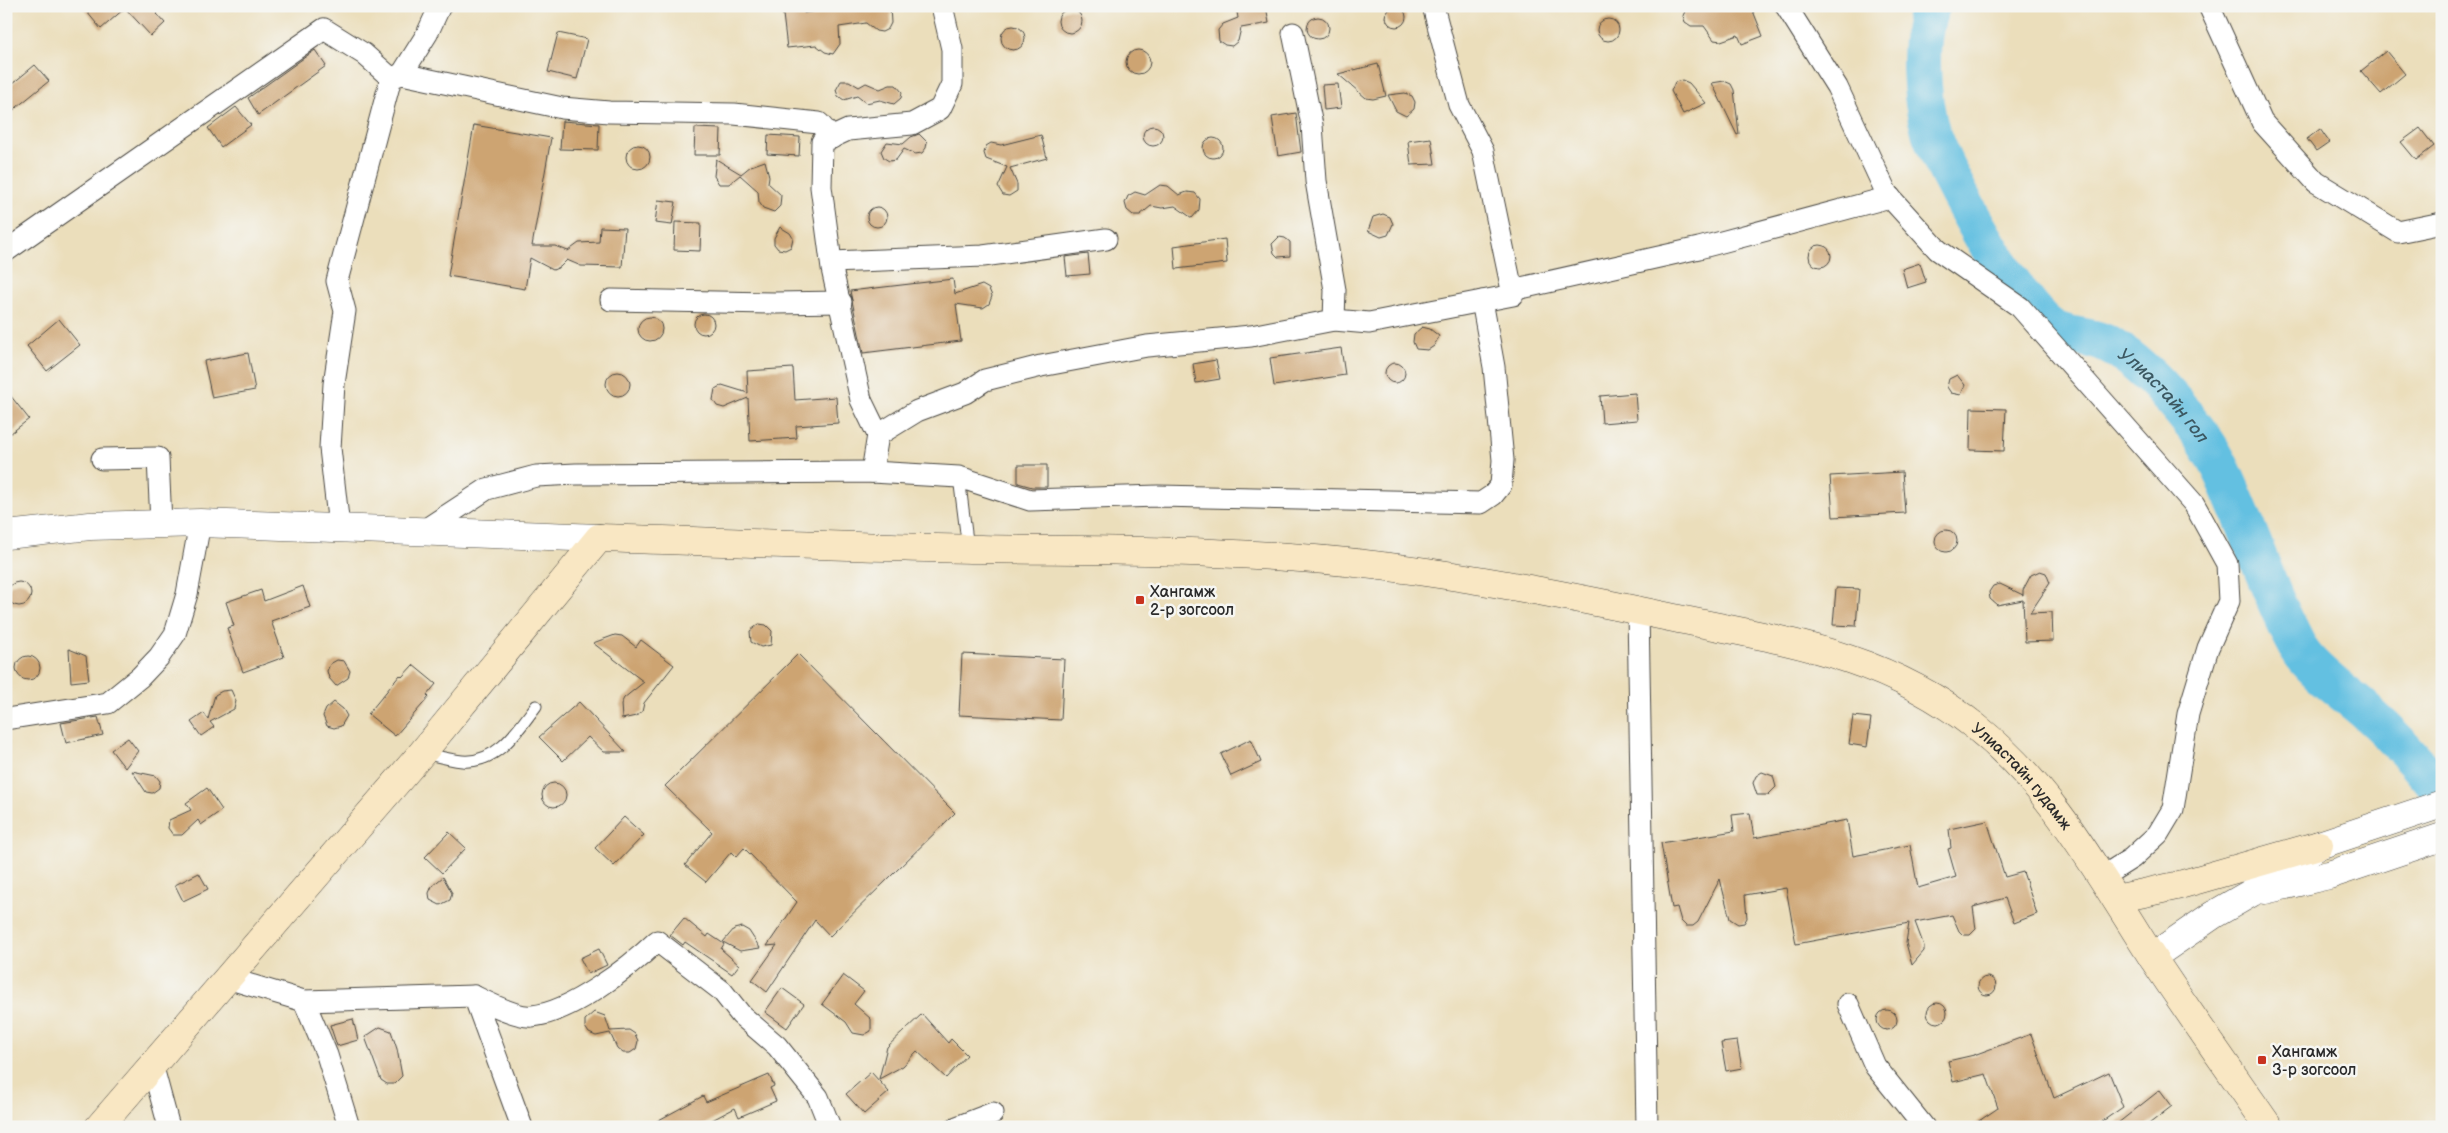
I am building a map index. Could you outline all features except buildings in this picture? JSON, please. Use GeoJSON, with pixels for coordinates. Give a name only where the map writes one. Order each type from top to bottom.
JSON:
{"type":"FeatureCollection","features":[{"type":"Feature","properties":{"kind":"main road","name":"Улиастайн гудамж"},"geometry":{"type":"LineString","coordinates":[[599,538],[968,549],[1247,554],[1372,565],[1512,586],[1793,643],[1853,659],[1900,678],[1940,701],[2000,747],[2036,784],[2063,819],[2152,957],[2269,1127]]}},
{"type":"Feature","properties":{"kind":"main road"},"geometry":{"type":"LineString","coordinates":[[98,1127],[422,752],[599,538]]}},
{"type":"Feature","properties":{"kind":"main road"},"geometry":{"type":"LineString","coordinates":[[2109,888],[2176,886],[2318,845]]}},
{"type":"Feature","properties":{"kind":"street"},"geometry":{"type":"LineString","coordinates":[[339,527],[330,448],[334,384],[346,311],[337,281],[397,76],[427,34],[440,6]]}},
{"type":"Feature","properties":{"kind":"street"},"geometry":{"type":"LineString","coordinates":[[872,472],[878,435],[861,400],[832,262],[821,187],[822,142],[848,130],[912,124],[940,109],[952,84],[952,49],[942,6]]}},
{"type":"Feature","properties":{"kind":"street"},"geometry":{"type":"LineString","coordinates":[[878,435],[917,411],[964,393],[985,380],[1041,366],[1147,346],[1251,336],[1334,320],[1369,323],[1513,295],[1483,151],[1459,106],[1433,6]]}},
{"type":"Feature","properties":{"kind":"street"},"geometry":{"type":"LineString","coordinates":[[1786,6],[1837,87],[1890,197],[1938,250],[2020,307],[2194,504],[2227,564],[2229,602],[2208,648],[2188,714],[2173,809],[2158,834],[2132,858],[2109,888]]}},
{"type":"Feature","properties":{"kind":"street"},"geometry":{"type":"LineString","coordinates":[[2209,6],[2262,122],[2316,182],[2398,232],[2442,223]]}},
{"type":"Feature","properties":{"kind":"street"},"geometry":{"type":"LineString","coordinates":[[6,251],[324,29],[397,76],[562,108],[609,112],[734,114],[819,122],[832,138]]}},
{"type":"Feature","properties":{"kind":"street"},"geometry":{"type":"LineString","coordinates":[[1293,33],[1312,125],[1316,181],[1335,290],[1334,320]]}},
{"type":"Feature","properties":{"kind":"street"},"geometry":{"type":"LineString","coordinates":[[1512,290],[1699,248],[1890,197]]}},
{"type":"Feature","properties":{"kind":"street"},"geometry":{"type":"LineString","coordinates":[[832,262],[983,256],[1106,239]]}},
{"type":"Feature","properties":{"kind":"street"},"geometry":{"type":"LineString","coordinates":[[611,300],[775,303],[840,302]]}},
{"type":"Feature","properties":{"kind":"street"},"geometry":{"type":"LineString","coordinates":[[423,531],[487,489],[536,476],[872,472],[959,477],[1030,500],[1158,496],[1481,503],[1493,495],[1501,485],[1503,460],[1494,366],[1482,301]]}},
{"type":"Feature","properties":{"kind":"street"},"geometry":{"type":"LineString","coordinates":[[102,459],[158,458],[161,523]]}},
{"type":"Feature","properties":{"kind":"street"},"geometry":{"type":"LineString","coordinates":[[6,719],[108,703],[140,677],[159,657],[175,634],[187,594],[200,523]]}},
{"type":"Feature","properties":{"kind":"street"},"geometry":{"type":"LineString","coordinates":[[6,535],[90,526],[200,523],[599,538]]}},
{"type":"Feature","properties":{"kind":"street"},"geometry":{"type":"LineString","coordinates":[[1638,611],[1647,1127]]}},
{"type":"Feature","properties":{"kind":"street"},"geometry":{"type":"LineString","coordinates":[[2152,957],[2213,915],[2251,893],[2318,845],[2442,804]]}},
{"type":"Feature","properties":{"kind":"street"},"geometry":{"type":"LineString","coordinates":[[2251,893],[2328,875],[2442,837]]}},
{"type":"Feature","properties":{"kind":"street"},"geometry":{"type":"LineString","coordinates":[[227,978],[304,1001],[474,996],[495,1006],[531,1017],[567,1005],[595,990],[644,954],[657,941],[722,991],[741,1015],[777,1046],[818,1097],[830,1127]]}},
{"type":"Feature","properties":{"kind":"street"},"geometry":{"type":"LineString","coordinates":[[474,996],[522,1127]]}},
{"type":"Feature","properties":{"kind":"street"},"geometry":{"type":"LineString","coordinates":[[304,1001],[327,1055],[349,1127]]}},
{"type":"Feature","properties":{"kind":"street"},"geometry":{"type":"LineString","coordinates":[[1848,1004],[1875,1066],[1924,1127]]}},
{"type":"Feature","properties":{"kind":"street"},"geometry":{"type":"LineString","coordinates":[[152,1064],[170,1127]]}},
{"type":"Feature","properties":{"kind":"street"},"geometry":{"type":"LineString","coordinates":[[957,1127],[993,1113]]}},
{"type":"Feature","properties":{"kind":"lane"},"geometry":{"type":"LineString","coordinates":[[959,477],[968,549]]}},
{"type":"Feature","properties":{"kind":"lane"},"geometry":{"type":"LineString","coordinates":[[422,752],[463,761],[479,759],[506,745],[536,706]]}},
{"type":"Feature","properties":{"kind":"waterway","name":"Улиастайн гол"},"geometry":{"type":"LineString","coordinates":[[1931,6],[1926,19],[1922,52],[1923,87],[1931,133],[1950,177],[2001,266],[2019,293],[2036,314],[2050,327],[2069,335],[2096,340],[2116,349],[2145,371],[2172,399],[2205,441],[2221,468],[2276,600],[2304,657],[2395,739],[2442,793]]}},
{"type":"Feature","properties":{"kind":"place","name":"Хангамж 2-р зогсоол"},"geometry":{"type":"Point","coordinates":[1140,600]}},
{"type":"Feature","properties":{"kind":"place","name":"Хангамж 3-р зогсоол"},"geometry":{"type":"Point","coordinates":[2262,1060]}}]}
